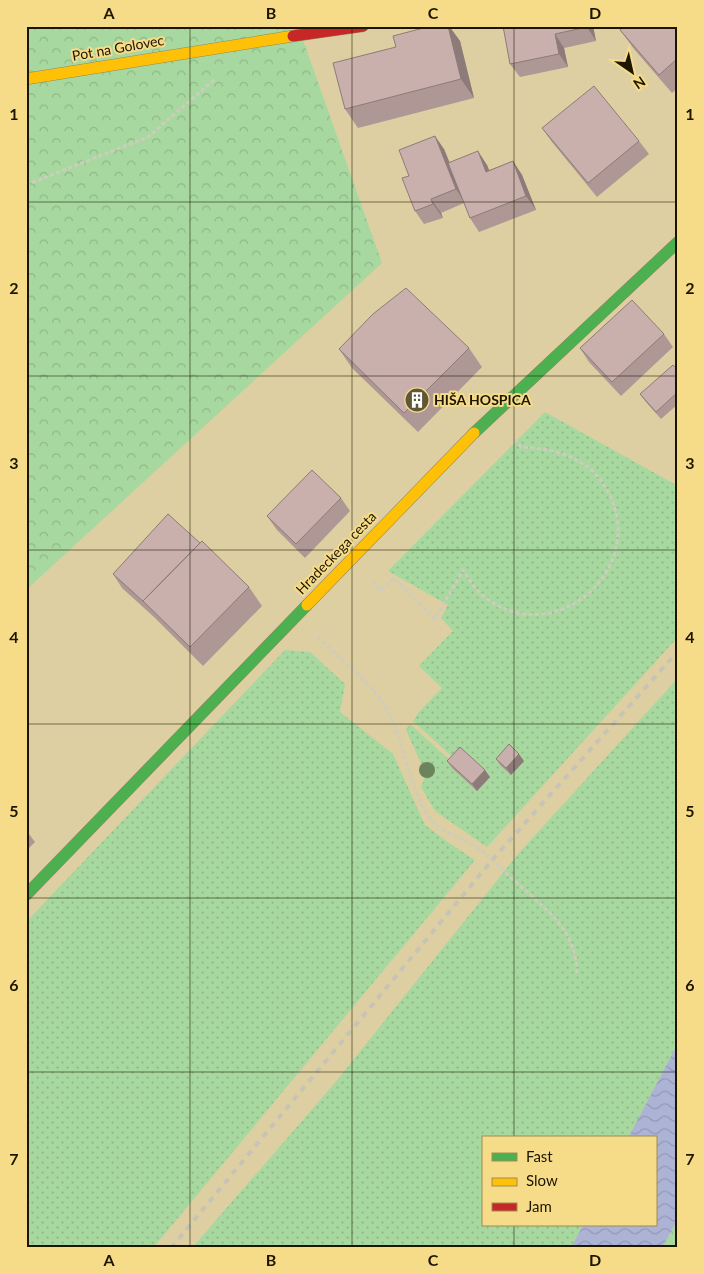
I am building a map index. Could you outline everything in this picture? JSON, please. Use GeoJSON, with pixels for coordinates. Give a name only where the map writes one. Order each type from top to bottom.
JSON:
{"type":"FeatureCollection","features":[{"type":"Feature","properties":{"kind":"street","name":"Pot na Golovec"},"geometry":{"type":"LineString","coordinates":[[26,78],[231,44],[363,26]]}},
{"type":"Feature","properties":{"kind":"street","name":"Hradeckega cesta"},"geometry":{"type":"LineString","coordinates":[[26,896],[478,429],[678,242]]}},
{"type":"Feature","properties":{"kind":"path"},"geometry":{"type":"LineString","coordinates":[[26,185],[148,137],[217,78]]}},
{"type":"Feature","properties":{"kind":"path"},"geometry":{"type":"LineString","coordinates":[[374,583],[381,591],[394,578],[435,619],[463,570],[475,588],[488,600],[504,608],[526,614],[544,614],[562,610],[582,599],[596,588],[613,560],[618,538],[617,515],[604,484],[591,470],[572,457],[548,448],[521,447],[516,441]]}},
{"type":"Feature","properties":{"kind":"path"},"geometry":{"type":"LineString","coordinates":[[295,616],[373,690],[386,708],[420,798],[431,819],[446,832],[473,845],[493,859],[548,911],[569,939],[576,956],[577,974]]}},
{"type":"Feature","properties":{"kind":"green space"},"geometry":{"type":"Polygon","coordinates":[[[26,26],[298,26],[382,263],[26,590],[26,26]]]}},
{"type":"Feature","properties":{"kind":"green space"},"geometry":{"type":"Polygon","coordinates":[[[545,412],[678,486],[678,637],[487,847],[435,811],[421,787],[426,774],[406,730],[410,724],[455,765],[453,768],[477,791],[490,777],[458,762],[413,721],[442,688],[419,666],[453,631],[441,618],[448,605],[388,571],[545,412]]]}},
{"type":"Feature","properties":{"kind":"green space"},"geometry":{"type":"Polygon","coordinates":[[[285,650],[310,652],[345,684],[340,712],[393,754],[425,825],[475,860],[153,1248],[26,1248],[26,922],[285,650]]]}},
{"type":"Feature","properties":{"kind":"green space"},"geometry":{"type":"Polygon","coordinates":[[[678,678],[678,1043],[629,1136],[482,1136],[482,1226],[582,1226],[571,1248],[192,1248],[334,1084],[519,853],[678,678]]]}},
{"type":"Feature","properties":{"kind":"green space"},"geometry":{"type":"Polygon","coordinates":[[[678,1219],[678,1248],[662,1248],[678,1219]]]}},
{"type":"Feature","properties":{"kind":"water"},"geometry":{"type":"Polygon","coordinates":[[[678,1043],[678,1219],[662,1248],[571,1248],[582,1226],[656,1226],[656,1136],[629,1136],[678,1043]]]}},
{"type":"Feature","properties":{"kind":"building"},"geometry":{"type":"Polygon","coordinates":[[[431,26],[448,26],[461,79],[345,109],[333,63],[396,47],[393,36],[431,26]]]}},
{"type":"Feature","properties":{"kind":"building"},"geometry":{"type":"Polygon","coordinates":[[[503,26],[587,27],[555,34],[559,54],[510,64],[503,26]]]}},
{"type":"Feature","properties":{"kind":"building"},"geometry":{"type":"Polygon","coordinates":[[[625,26],[678,26],[678,58],[659,75],[620,30],[625,26]]]}},
{"type":"Feature","properties":{"kind":"building"},"geometry":{"type":"Polygon","coordinates":[[[594,86],[639,141],[588,183],[542,128],[594,86]]]}},
{"type":"Feature","properties":{"kind":"building"},"geometry":{"type":"Polygon","coordinates":[[[435,136],[456,189],[431,199],[433,204],[415,211],[402,178],[409,176],[399,150],[435,136]]]}},
{"type":"Feature","properties":{"kind":"building"},"geometry":{"type":"Polygon","coordinates":[[[478,151],[486,172],[513,161],[526,196],[470,218],[448,163],[478,151]]]}},
{"type":"Feature","properties":{"kind":"building","name":"HIŠA HOSPICA"},"geometry":{"type":"Polygon","coordinates":[[[406,288],[469,348],[404,413],[339,349],[373,314],[406,288]]]}},
{"type":"Feature","properties":{"kind":"building"},"geometry":{"type":"Polygon","coordinates":[[[632,300],[664,334],[612,382],[580,348],[632,300]]]}},
{"type":"Feature","properties":{"kind":"building"},"geometry":{"type":"Polygon","coordinates":[[[673,365],[678,370],[678,392],[656,412],[640,394],[673,365]]]}},
{"type":"Feature","properties":{"kind":"building"},"geometry":{"type":"Polygon","coordinates":[[[312,470],[341,498],[296,544],[267,516],[312,470]]]}},
{"type":"Feature","properties":{"kind":"building"},"geometry":{"type":"Polygon","coordinates":[[[168,514],[200,543],[143,601],[145,603],[113,574],[168,514]]]}},
{"type":"Feature","properties":{"kind":"building"},"geometry":{"type":"Polygon","coordinates":[[[202,541],[249,587],[190,647],[143,601],[202,541]]]}},
{"type":"Feature","properties":{"kind":"building"},"geometry":{"type":"Polygon","coordinates":[[[509,744],[519,754],[506,768],[496,759],[509,744]]]}},
{"type":"Feature","properties":{"kind":"building"},"geometry":{"type":"Polygon","coordinates":[[[460,747],[485,770],[472,784],[447,761],[460,747]]]}},
{"type":"Feature","properties":{"kind":"railway"},"geometry":{"type":"LineString","coordinates":[[171,1248],[493,859],[678,651]]}},
{"type":"Feature","properties":{"kind":"traffic: fast"},"geometry":{"type":"LineString","coordinates":[[474,433],[678,242]]}},
{"type":"Feature","properties":{"kind":"traffic: fast"},"geometry":{"type":"LineString","coordinates":[[26,895],[307,605]]}},
{"type":"Feature","properties":{"kind":"traffic: slow"},"geometry":{"type":"LineString","coordinates":[[26,79],[293,36]]}},
{"type":"Feature","properties":{"kind":"traffic: slow"},"geometry":{"type":"LineString","coordinates":[[307,605],[474,433]]}},
{"type":"Feature","properties":{"kind":"traffic: jam"},"geometry":{"type":"LineString","coordinates":[[293,36],[363,26]]}},
{"type":"Feature","properties":{"kind":"place","name":"HIŠA HOSPICA"},"geometry":{"type":"Point","coordinates":[417,400]}}]}
